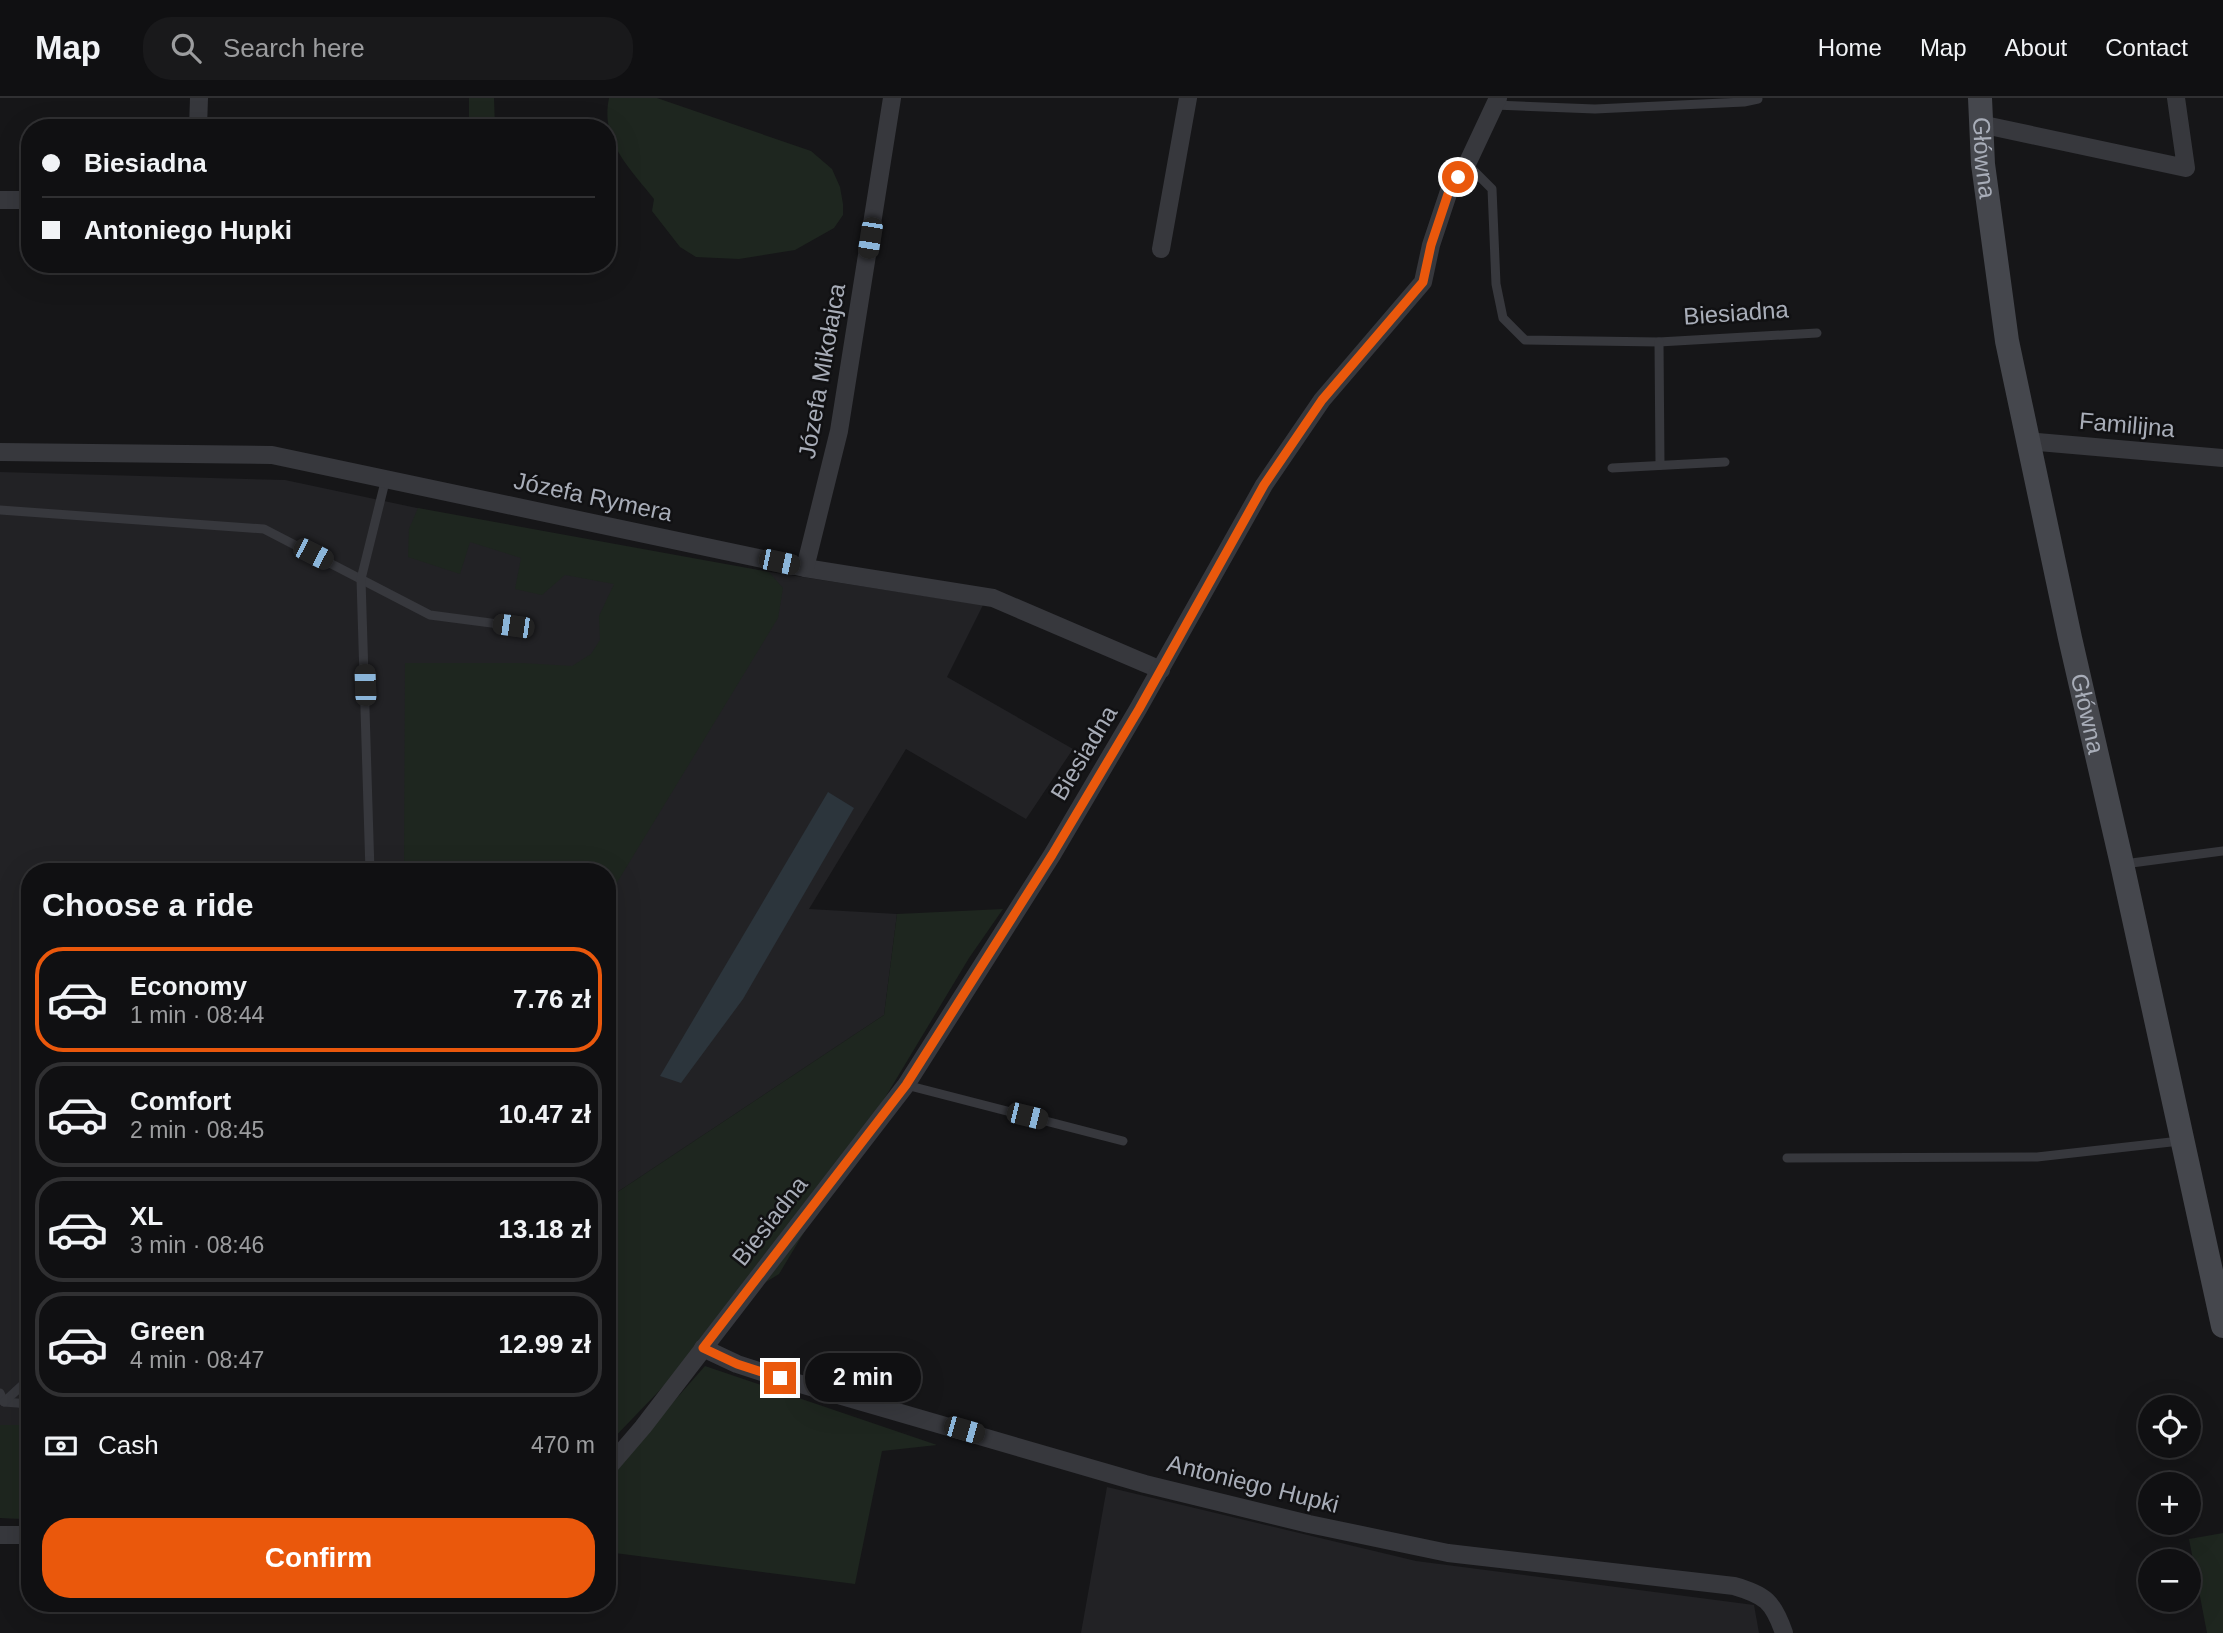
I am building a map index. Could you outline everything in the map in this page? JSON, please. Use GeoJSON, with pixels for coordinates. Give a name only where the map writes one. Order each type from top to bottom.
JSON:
{"type":"FeatureCollection","features":[{"type":"Feature","properties":{"kind":"street"},"geometry":{"type":"LineString","coordinates":[[198,119],[199,98]]}},
{"type":"Feature","properties":{"kind":"street","name":"Józefa Mikołajca"},"geometry":{"type":"LineString","coordinates":[[805,568],[839,431],[892,98]]}},
{"type":"Feature","properties":{"kind":"street"},"geometry":{"type":"LineString","coordinates":[[1161,249],[1188,98]]}},
{"type":"Feature","properties":{"kind":"street","name":"Główna"},"geometry":{"type":"LineString","coordinates":[[1980,98],[1983,164],[2005,329],[2070,638],[2222,1319]]}},
{"type":"Feature","properties":{"kind":"street"},"geometry":{"type":"LineString","coordinates":[[1980,124],[2186,168],[2176,98]]}},
{"type":"Feature","properties":{"kind":"street","name":"Biesiadna"},"geometry":{"type":"LineString","coordinates":[[616,1458],[906,1085],[1052,855],[1161,670],[1264,485],[1322,400],[1423,282],[1431,245],[1449,191],[1467,164],[1497,101]]}},
{"type":"Feature","properties":{"kind":"street"},"geometry":{"type":"LineString","coordinates":[[0,200],[21,200]]}},
{"type":"Feature","properties":{"kind":"street","name":"Familijna"},"geometry":{"type":"LineString","coordinates":[[2028,441],[2223,458]]}},
{"type":"Feature","properties":{"kind":"street","name":"Józefa Rymera"},"geometry":{"type":"LineString","coordinates":[[0,452],[272,455],[805,568],[993,598],[1161,670]]}},
{"type":"Feature","properties":{"kind":"street","name":"Antoniego Hupki"},"geometry":{"type":"LineString","coordinates":[[703,1348],[737,1364],[780,1378],[1145,1484],[1308,1524],[1448,1553],[1734,1586],[1759,1593],[1772,1607],[1784,1633]]}},
{"type":"Feature","properties":{"kind":"street"},"geometry":{"type":"LineString","coordinates":[[0,1535],[21,1535]]}},
{"type":"Feature","properties":{"kind":"lane"},"geometry":{"type":"LineString","coordinates":[[1497,101],[1595,109],[1744,102],[1758,99]]}},
{"type":"Feature","properties":{"kind":"lane","name":"Biesiadna"},"geometry":{"type":"LineString","coordinates":[[1467,164],[1492,189],[1496,284],[1503,318],[1525,340],[1658,342],[1816,332]]}},
{"type":"Feature","properties":{"kind":"lane","name":"Biesiadna"},"geometry":{"type":"LineString","coordinates":[[1658,342],[1660,466]]}},
{"type":"Feature","properties":{"kind":"lane"},"geometry":{"type":"LineString","coordinates":[[1612,468],[1725,462]]}},
{"type":"Feature","properties":{"kind":"lane"},"geometry":{"type":"LineString","coordinates":[[370,863],[361,579],[386,478]]}},
{"type":"Feature","properties":{"kind":"lane"},"geometry":{"type":"LineString","coordinates":[[0,510],[264,529],[430,615],[513,626]]}},
{"type":"Feature","properties":{"kind":"lane"},"geometry":{"type":"LineString","coordinates":[[2122,864],[2223,851]]}},
{"type":"Feature","properties":{"kind":"lane"},"geometry":{"type":"LineString","coordinates":[[906,1085],[1123,1141]]}},
{"type":"Feature","properties":{"kind":"lane"},"geometry":{"type":"LineString","coordinates":[[1787,1158],[2037,1157],[2183,1141]]}},
{"type":"Feature","properties":{"kind":"lane"},"geometry":{"type":"LineString","coordinates":[[2,1398],[21,1384]]}},
{"type":"Feature","properties":{"kind":"lane"},"geometry":{"type":"LineString","coordinates":[[2,1398],[21,1402]]}},
{"type":"Feature","properties":{"kind":"shaded area"},"geometry":{"type":"Polygon","coordinates":[[[469,98],[494,98],[495,119],[469,119],[469,98]]]}},
{"type":"Feature","properties":{"kind":"shaded area"},"geometry":{"type":"Polygon","coordinates":[[[609,98],[657,98],[811,151],[832,169],[840,187],[843,215],[834,228],[795,250],[739,259],[696,257],[680,247],[652,211],[654,199],[619,153],[616,147],[616,119],[608,119],[609,98]]]}},
{"type":"Feature","properties":{"kind":"shaded area"},"geometry":{"type":"Polygon","coordinates":[[[0,472],[285,480],[577,542],[983,605],[947,677],[1073,749],[1026,819],[906,749],[809,909],[897,914],[884,1015],[616,1193],[616,863],[21,863],[21,1519],[0,1518],[0,472]]]}},
{"type":"Feature","properties":{"kind":"shaded area"},"geometry":{"type":"Polygon","coordinates":[[[418,508],[769,572],[783,588],[778,618],[616,884],[616,863],[404,863],[405,663],[572,666],[591,654],[600,640],[599,616],[614,584],[565,575],[542,595],[515,589],[521,558],[470,542],[460,574],[408,557],[409,529],[418,508]]]}},
{"type":"Feature","properties":{"kind":"shaded area"},"geometry":{"type":"Polygon","coordinates":[[[828,792],[854,808],[743,999],[681,1083],[660,1076],[828,792]]]}},
{"type":"Feature","properties":{"kind":"shaded area"},"geometry":{"type":"Polygon","coordinates":[[[1003,909],[969,958],[779,1274],[761,1285],[616,1436],[616,1193],[884,1015],[897,914],[1003,909]]]}},
{"type":"Feature","properties":{"kind":"shaded area"},"geometry":{"type":"Polygon","coordinates":[[[705,1366],[937,1445],[882,1451],[855,1584],[616,1553],[616,1467],[705,1366]]]}},
{"type":"Feature","properties":{"kind":"shaded area"},"geometry":{"type":"Polygon","coordinates":[[[0,1425],[21,1425],[21,1519],[0,1518],[0,1425]]]}},
{"type":"Feature","properties":{"kind":"shaded area"},"geometry":{"type":"Polygon","coordinates":[[[1107,1487],[1416,1561],[1754,1605],[1759,1633],[1081,1633],[1107,1487]]]}},
{"type":"Feature","properties":{"kind":"shaded area"},"geometry":{"type":"Polygon","coordinates":[[[2223,1533],[2223,1633],[2207,1633],[2201,1602],[2201,1549],[2191,1549],[2189,1539],[2223,1533]]]}},
{"type":"Feature","properties":{"kind":"route"},"geometry":{"type":"LineString","coordinates":[[780,1378],[737,1364],[703,1348],[906,1085],[1052,855],[1139,709],[1264,485],[1322,400],[1423,282],[1431,245],[1449,191],[1458,177]]}}]}
